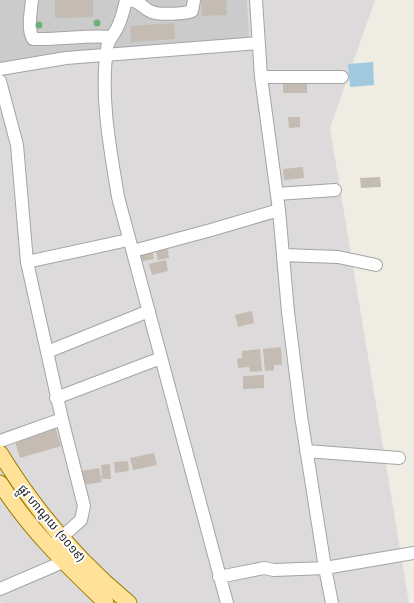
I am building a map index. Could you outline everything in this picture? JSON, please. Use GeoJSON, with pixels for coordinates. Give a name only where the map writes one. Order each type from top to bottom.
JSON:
{"type":"FeatureCollection","features":[{"type":"Feature","properties":{"kind":"main road","name":"ផ្លូវ ហាណូយ (១០១៩)"},"geometry":{"type":"LineString","coordinates":[[0,454],[17,480],[62,538],[82,560],[129,603]]}},
{"type":"Feature","properties":{"kind":"main road","name":"ផ្លូវ ហាណូយ (១០១៩)"},"geometry":{"type":"LineString","coordinates":[[0,483],[36,533],[63,562],[106,603]]}},
{"type":"Feature","properties":{"kind":"street"},"geometry":{"type":"LineString","coordinates":[[32,0],[30,35],[33,39],[60,39],[99,35],[111,37]]}},
{"type":"Feature","properties":{"kind":"street"},"geometry":{"type":"LineString","coordinates":[[126,0],[118,27],[111,37],[107,48],[105,105],[109,142],[118,197],[226,603]]}},
{"type":"Feature","properties":{"kind":"street"},"geometry":{"type":"LineString","coordinates":[[131,0],[138,1],[153,13],[183,13],[192,11],[194,0]]}},
{"type":"Feature","properties":{"kind":"street"},"geometry":{"type":"LineString","coordinates":[[256,0],[261,77],[279,210],[288,312],[306,451],[332,603]]}},
{"type":"Feature","properties":{"kind":"street"},"geometry":{"type":"LineString","coordinates":[[0,69],[66,58],[259,43]]}},
{"type":"Feature","properties":{"kind":"street"},"geometry":{"type":"LineString","coordinates":[[261,77],[342,77]]}},
{"type":"Feature","properties":{"kind":"street"},"geometry":{"type":"LineString","coordinates":[[0,81],[17,145],[27,262],[56,398],[84,506],[81,520],[50,548]]}},
{"type":"Feature","properties":{"kind":"street"},"geometry":{"type":"LineString","coordinates":[[277,194],[335,190]]}},
{"type":"Feature","properties":{"kind":"street"},"geometry":{"type":"LineString","coordinates":[[27,262],[131,246],[211,230],[279,210]]}},
{"type":"Feature","properties":{"kind":"street"},"geometry":{"type":"LineString","coordinates":[[283,255],[338,257],[376,265]]}},
{"type":"Feature","properties":{"kind":"street"},"geometry":{"type":"LineString","coordinates":[[47,352],[149,311]]}},
{"type":"Feature","properties":{"kind":"street"},"geometry":{"type":"LineString","coordinates":[[56,398],[161,358]]}},
{"type":"Feature","properties":{"kind":"street"},"geometry":{"type":"LineString","coordinates":[[0,441],[62,419]]}},
{"type":"Feature","properties":{"kind":"street"},"geometry":{"type":"LineString","coordinates":[[306,451],[399,458]]}},
{"type":"Feature","properties":{"kind":"street"},"geometry":{"type":"LineString","coordinates":[[219,577],[264,568],[274,570],[325,568],[414,553]]}},
{"type":"Feature","properties":{"kind":"street"},"geometry":{"type":"LineString","coordinates":[[0,590],[63,562]]}},
{"type":"Feature","properties":{"kind":"shaded area"},"geometry":{"type":"Polygon","coordinates":[[[0,0],[375,0],[330,128],[409,603],[2,603],[0,601],[0,0]]]}},
{"type":"Feature","properties":{"kind":"shaded area"},"geometry":{"type":"Polygon","coordinates":[[[0,0],[247,0],[249,38],[0,63],[0,0]]]}},
{"type":"Feature","properties":{"kind":"water"},"geometry":{"type":"Polygon","coordinates":[[[373,62],[374,85],[350,87],[348,64],[373,62]]]}},
{"type":"Feature","properties":{"kind":"building"},"geometry":{"type":"Polygon","coordinates":[[[55,0],[93,0],[93,17],[55,18],[55,0]]]}},
{"type":"Feature","properties":{"kind":"building"},"geometry":{"type":"Polygon","coordinates":[[[201,0],[226,0],[227,15],[202,16],[201,0]]]}},
{"type":"Feature","properties":{"kind":"building"},"geometry":{"type":"Polygon","coordinates":[[[174,23],[175,39],[131,42],[130,26],[174,23]]]}},
{"type":"Feature","properties":{"kind":"building"},"geometry":{"type":"Polygon","coordinates":[[[283,79],[307,79],[307,93],[283,93],[283,79]]]}},
{"type":"Feature","properties":{"kind":"building"},"geometry":{"type":"Polygon","coordinates":[[[288,117],[300,117],[300,127],[289,128],[288,117]]]}},
{"type":"Feature","properties":{"kind":"building"},"geometry":{"type":"Polygon","coordinates":[[[303,167],[304,178],[284,180],[283,169],[303,167]]]}},
{"type":"Feature","properties":{"kind":"building"},"geometry":{"type":"Polygon","coordinates":[[[380,177],[381,187],[361,188],[360,178],[380,177]]]}},
{"type":"Feature","properties":{"kind":"building"},"geometry":{"type":"Polygon","coordinates":[[[167,245],[169,258],[158,260],[155,247],[167,245]]]}},
{"type":"Feature","properties":{"kind":"building"},"geometry":{"type":"Polygon","coordinates":[[[152,249],[154,259],[138,262],[136,252],[152,249]]]}},
{"type":"Feature","properties":{"kind":"building"},"geometry":{"type":"Polygon","coordinates":[[[166,260],[168,271],[152,275],[149,264],[166,260]]]}},
{"type":"Feature","properties":{"kind":"building"},"geometry":{"type":"Polygon","coordinates":[[[252,311],[254,323],[238,327],[235,315],[252,311]]]}},
{"type":"Feature","properties":{"kind":"building"},"geometry":{"type":"Polygon","coordinates":[[[281,347],[282,365],[274,365],[274,370],[265,371],[263,349],[281,347]]]}},
{"type":"Feature","properties":{"kind":"building"},"geometry":{"type":"Polygon","coordinates":[[[260,349],[262,371],[250,372],[249,367],[238,368],[237,359],[242,358],[242,351],[260,349]]]}},
{"type":"Feature","properties":{"kind":"building"},"geometry":{"type":"Polygon","coordinates":[[[264,375],[264,388],[243,389],[243,376],[264,375]]]}},
{"type":"Feature","properties":{"kind":"building"},"geometry":{"type":"Polygon","coordinates":[[[55,426],[61,446],[20,458],[14,438],[55,426]]]}},
{"type":"Feature","properties":{"kind":"building"},"geometry":{"type":"Polygon","coordinates":[[[154,453],[157,465],[133,470],[130,458],[154,453]]]}},
{"type":"Feature","properties":{"kind":"building"},"geometry":{"type":"Polygon","coordinates":[[[128,461],[129,471],[115,473],[114,462],[128,461]]]}},
{"type":"Feature","properties":{"kind":"building"},"geometry":{"type":"Polygon","coordinates":[[[110,464],[111,479],[102,479],[101,465],[110,464]]]}},
{"type":"Feature","properties":{"kind":"building"},"geometry":{"type":"Polygon","coordinates":[[[99,468],[102,482],[83,485],[81,471],[99,468]]]}}]}
